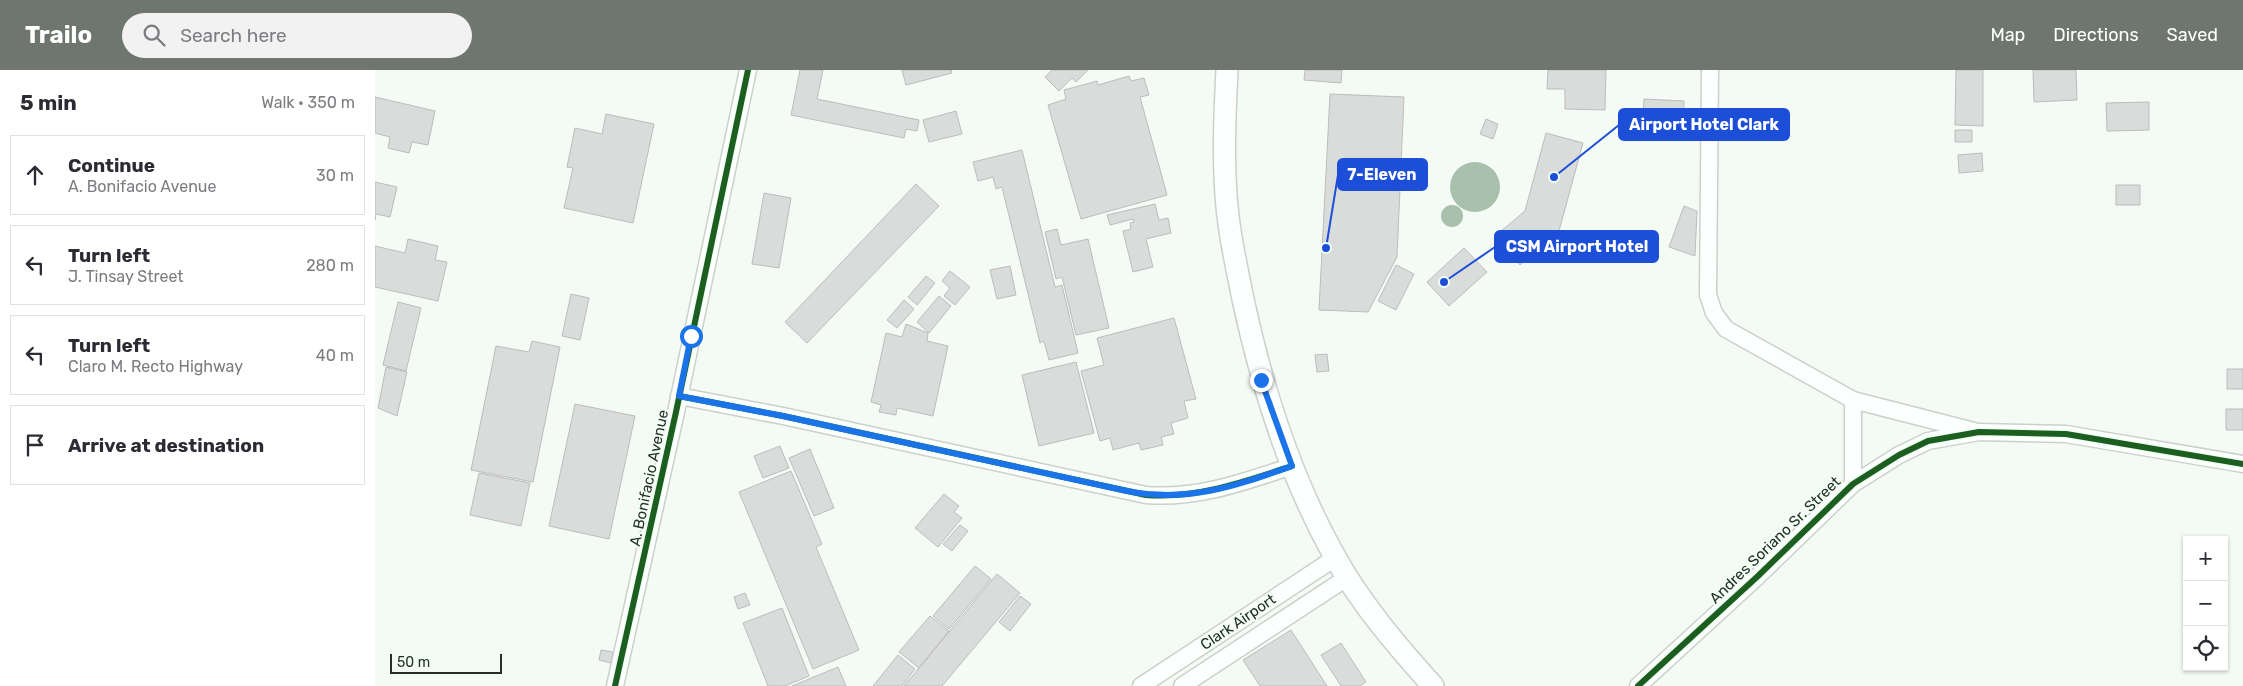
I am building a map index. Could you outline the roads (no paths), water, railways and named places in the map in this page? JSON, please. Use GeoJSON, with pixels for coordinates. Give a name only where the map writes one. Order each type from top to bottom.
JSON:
{"type":"FeatureCollection","features":[{"type":"Feature","properties":{"kind":"main road"},"geometry":{"type":"LineString","coordinates":[[1227,70],[1224,154],[1230,233],[1261,380],[1292,466],[1335,558],[1369,609],[1433,686]]}},
{"type":"Feature","properties":{"kind":"street","name":"A. Bonifacio Avenue"},"geometry":{"type":"LineString","coordinates":[[615,686],[748,70]]}},
{"type":"Feature","properties":{"kind":"street"},"geometry":{"type":"LineString","coordinates":[[1710,70],[1708,295],[1714,313],[1726,328],[1853,400],[1979,432]]}},
{"type":"Feature","properties":{"kind":"street"},"geometry":{"type":"LineString","coordinates":[[679,396],[783,416],[1146,495],[1183,496],[1220,489],[1292,466]]}},
{"type":"Feature","properties":{"kind":"street"},"geometry":{"type":"LineString","coordinates":[[1853,400],[1853,484]]}},
{"type":"Feature","properties":{"kind":"street","name":"Andres Soriano Sr. Street"},"geometry":{"type":"LineString","coordinates":[[1638,686],[1758,576],[1853,484],[1899,455],[1928,442],[1979,432],[2067,434],[2243,464]]}},
{"type":"Feature","properties":{"kind":"street","name":"Clark Airport"},"geometry":{"type":"LineString","coordinates":[[1141,686],[1335,558]]}},
{"type":"Feature","properties":{"kind":"street","name":"Clark Airport"},"geometry":{"type":"LineString","coordinates":[[1182,686],[1348,576]]}},
{"type":"Feature","properties":{"kind":"place","name":"Airport Hotel Clark"},"geometry":{"type":"Point","coordinates":[1554,177]}},
{"type":"Feature","properties":{"kind":"place","name":"7-Eleven"},"geometry":{"type":"Point","coordinates":[1326,248]}},
{"type":"Feature","properties":{"kind":"place","name":"CSM Airport Hotel"},"geometry":{"type":"Point","coordinates":[1444,282]}}]}
